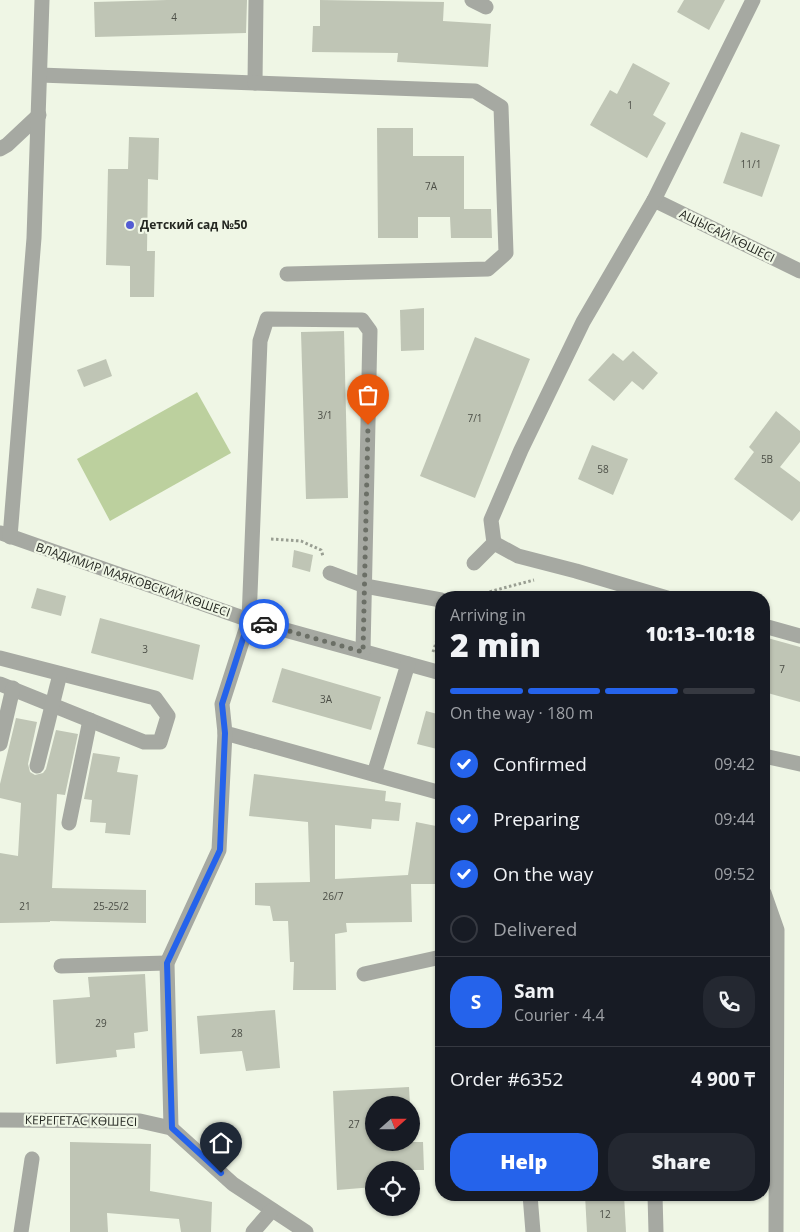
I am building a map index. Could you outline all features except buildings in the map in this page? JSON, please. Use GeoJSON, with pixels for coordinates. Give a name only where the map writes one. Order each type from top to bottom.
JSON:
{"type":"FeatureCollection","features":[{"type":"Feature","properties":{"kind":"street"},"geometry":{"type":"LineString","coordinates":[[5,534],[34,238],[42,0]]}},
{"type":"Feature","properties":{"kind":"street"},"geometry":{"type":"LineString","coordinates":[[255,84],[256,0]]}},
{"type":"Feature","properties":{"kind":"street"},"geometry":{"type":"LineString","coordinates":[[472,0],[486,7]]}},
{"type":"Feature","properties":{"kind":"street"},"geometry":{"type":"LineString","coordinates":[[474,563],[494,542],[492,520],[521,450],[583,322],[654,200],[753,0]]}},
{"type":"Feature","properties":{"kind":"street"},"geometry":{"type":"LineString","coordinates":[[40,75],[475,91],[501,107],[506,253],[488,269],[287,274]]}},
{"type":"Feature","properties":{"kind":"street"},"geometry":{"type":"LineString","coordinates":[[0,149],[7,145],[39,115]]}},
{"type":"Feature","properties":{"kind":"street","name":"АЩЫСАЙ КӨШЕСІ"},"geometry":{"type":"LineString","coordinates":[[654,200],[800,271]]}},
{"type":"Feature","properties":{"kind":"street"},"geometry":{"type":"LineString","coordinates":[[306,1232],[233,1184],[172,1128],[167,963],[220,850],[225,733],[222,704],[249,620],[260,341],[267,319],[362,320],[370,332],[363,652]]}},
{"type":"Feature","properties":{"kind":"street","name":"ВЛАДИМИР МАЯКОВСКИЙ КӨШЕСІ"},"geometry":{"type":"LineString","coordinates":[[5,534],[249,620],[435,671]]}},
{"type":"Feature","properties":{"kind":"street"},"geometry":{"type":"LineString","coordinates":[[494,542],[518,556],[643,591]]}},
{"type":"Feature","properties":{"kind":"street"},"geometry":{"type":"LineString","coordinates":[[330,573],[365,586],[435,599]]}},
{"type":"Feature","properties":{"kind":"street"},"geometry":{"type":"LineString","coordinates":[[770,628],[800,636]]}},
{"type":"Feature","properties":{"kind":"street"},"geometry":{"type":"LineString","coordinates":[[0,658],[155,698],[168,716],[160,742],[144,742],[6,686],[0,744]]}},
{"type":"Feature","properties":{"kind":"street"},"geometry":{"type":"LineString","coordinates":[[374,774],[408,664]]}},
{"type":"Feature","properties":{"kind":"street"},"geometry":{"type":"LineString","coordinates":[[37,766],[60,674]]}},
{"type":"Feature","properties":{"kind":"street"},"geometry":{"type":"LineString","coordinates":[[69,823],[90,720]]}},
{"type":"Feature","properties":{"kind":"street"},"geometry":{"type":"LineString","coordinates":[[225,733],[435,791]]}},
{"type":"Feature","properties":{"kind":"street"},"geometry":{"type":"LineString","coordinates":[[770,757],[800,764]]}},
{"type":"Feature","properties":{"kind":"street"},"geometry":{"type":"LineString","coordinates":[[770,910],[777,930],[776,1232]]}},
{"type":"Feature","properties":{"kind":"street"},"geometry":{"type":"LineString","coordinates":[[364,974],[435,958]]}},
{"type":"Feature","properties":{"kind":"street"},"geometry":{"type":"LineString","coordinates":[[61,966],[167,963]]}},
{"type":"Feature","properties":{"kind":"street","name":"КЕРЕГЕТАС КӨШЕСІ"},"geometry":{"type":"LineString","coordinates":[[0,1120],[140,1121],[172,1128]]}},
{"type":"Feature","properties":{"kind":"street"},"geometry":{"type":"LineString","coordinates":[[21,1232],[32,1159]]}},
{"type":"Feature","properties":{"kind":"street"},"geometry":{"type":"LineString","coordinates":[[530,1201],[532,1232]]}},
{"type":"Feature","properties":{"kind":"street"},"geometry":{"type":"LineString","coordinates":[[655,1201],[656,1232]]}},
{"type":"Feature","properties":{"kind":"street"},"geometry":{"type":"LineString","coordinates":[[253,1232],[272,1210]]}},
{"type":"Feature","properties":{"kind":"path"},"geometry":{"type":"LineString","coordinates":[[253,538],[301,541],[321,550],[330,573]]}},
{"type":"Feature","properties":{"kind":"path"},"geometry":{"type":"LineString","coordinates":[[492,591],[535,580]]}},
{"type":"Feature","properties":{"kind":"green space"},"geometry":{"type":"Polygon","coordinates":[[[197,392],[231,453],[110,521],[77,459],[197,392]]]}},
{"type":"Feature","properties":{"kind":"way so far"},"geometry":{"type":"LineString","coordinates":[[264,624],[363,652],[368,425]]}},
{"type":"Feature","properties":{"kind":"place","name":"Детский сад №50"},"geometry":{"type":"Point","coordinates":[130,225]}},
{"type":"Feature","properties":{"kind":"route"},"geometry":{"type":"LineString","coordinates":[[221,1173],[172,1128],[167,963],[220,850],[225,733],[222,704],[249,620],[264,624]]}}]}
